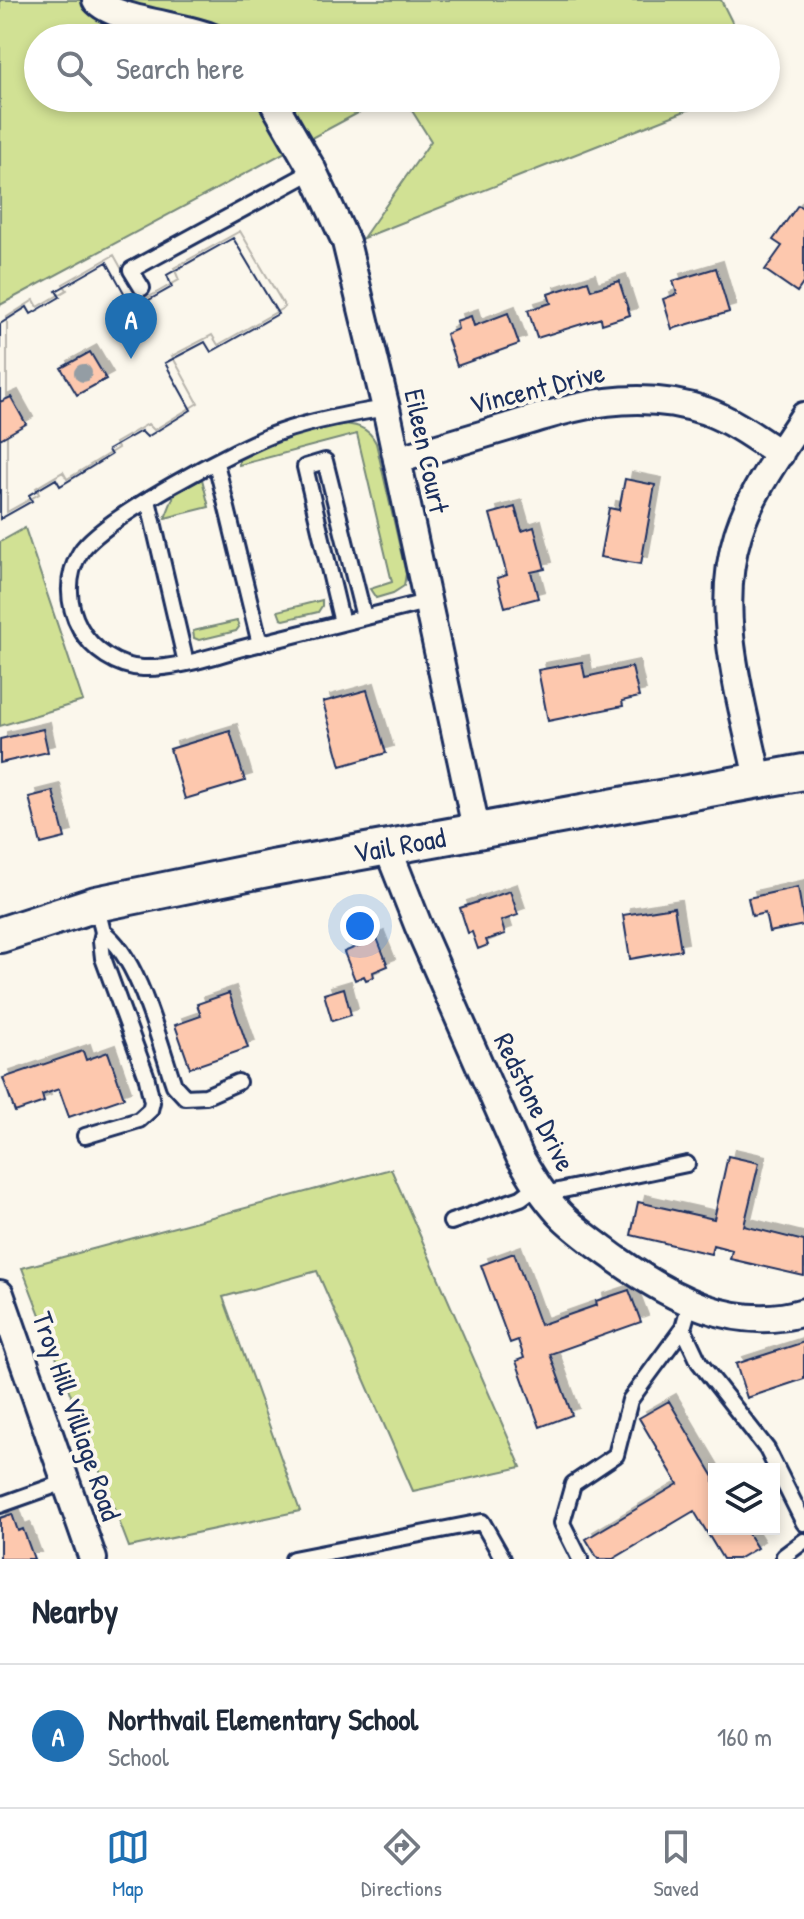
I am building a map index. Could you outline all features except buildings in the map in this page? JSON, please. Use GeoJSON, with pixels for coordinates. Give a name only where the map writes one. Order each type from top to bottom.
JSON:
{"type":"FeatureCollection","features":[{"type":"Feature","properties":{"kind":"street"},"geometry":{"type":"LineString","coordinates":[[96,0],[102,6],[166,24]]}},
{"type":"Feature","properties":{"kind":"street","name":"Eileen Court"},"geometry":{"type":"LineString","coordinates":[[279,112],[313,171],[346,242],[386,408],[477,833]]}},
{"type":"Feature","properties":{"kind":"street","name":"Vincent Drive"},"geometry":{"type":"LineString","coordinates":[[397,460],[575,407],[630,399],[669,402],[706,411],[738,426],[780,454]]}},
{"type":"Feature","properties":{"kind":"street"},"geometry":{"type":"LineString","coordinates":[[758,779],[733,648],[730,568],[738,534],[751,502],[804,416]]}},
{"type":"Feature","properties":{"kind":"street","name":"Vail Road"},"geometry":{"type":"LineString","coordinates":[[0,935],[99,918],[272,868],[804,772]]}},
{"type":"Feature","properties":{"kind":"street","name":"Redstone Drive"},"geometry":{"type":"LineString","coordinates":[[388,849],[520,1157],[560,1214],[647,1281],[686,1316],[771,1319],[804,1312]]}},
{"type":"Feature","properties":{"kind":"street","name":"Troy Hill Villiage Road"},"geometry":{"type":"LineString","coordinates":[[0,1294],[93,1559]]}},
{"type":"Feature","properties":{"kind":"lane"},"geometry":{"type":"LineString","coordinates":[[142,288],[131,270],[313,171]]}},
{"type":"Feature","properties":{"kind":"lane"},"geometry":{"type":"LineString","coordinates":[[386,408],[325,419],[278,432],[148,500],[102,528],[89,539],[72,569],[71,603],[75,620],[95,648],[109,658],[142,668],[186,663],[426,602]]}},
{"type":"Feature","properties":{"kind":"lane"},"geometry":{"type":"LineString","coordinates":[[342,623],[305,467],[325,461],[364,617]]}},
{"type":"Feature","properties":{"kind":"lane"},"geometry":{"type":"LineString","coordinates":[[216,463],[260,644]]}},
{"type":"Feature","properties":{"kind":"lane"},"geometry":{"type":"LineString","coordinates":[[148,500],[186,663]]}},
{"type":"Feature","properties":{"kind":"lane"},"geometry":{"type":"LineString","coordinates":[[99,918],[129,964],[179,1092],[185,1097],[206,1096],[238,1082]]}},
{"type":"Feature","properties":{"kind":"lane"},"geometry":{"type":"LineString","coordinates":[[85,1136],[139,1120],[150,1110],[152,1102],[146,1075],[103,958],[99,918]]}},
{"type":"Feature","properties":{"kind":"lane"},"geometry":{"type":"LineString","coordinates":[[451,1222],[541,1190],[687,1164]]}},
{"type":"Feature","properties":{"kind":"lane"},"geometry":{"type":"LineString","coordinates":[[686,1316],[699,1362],[767,1449],[804,1523]]}},
{"type":"Feature","properties":{"kind":"lane"},"geometry":{"type":"LineString","coordinates":[[580,1559],[562,1523],[573,1484],[616,1455],[630,1400],[686,1316]]}},
{"type":"Feature","properties":{"kind":"lane"},"geometry":{"type":"LineString","coordinates":[[0,1505],[65,1482]]}},
{"type":"Feature","properties":{"kind":"lane"},"geometry":{"type":"LineString","coordinates":[[293,1559],[482,1522],[503,1559]]}},
{"type":"Feature","properties":{"kind":"lane"},"geometry":{"type":"LineString","coordinates":[[785,1559],[784,1556],[804,1541]]}},
{"type":"Feature","properties":{"kind":"green space"},"geometry":{"type":"Polygon","coordinates":[[[0,0],[721,0],[733,24],[24,24],[24,112],[360,112],[0,305],[0,0]]]}},
{"type":"Feature","properties":{"kind":"green space"},"geometry":{"type":"Polygon","coordinates":[[[413,112],[682,112],[363,238],[431,141],[413,112]]]}},
{"type":"Feature","properties":{"kind":"green space"},"geometry":{"type":"Polygon","coordinates":[[[336,424],[360,427],[376,443],[406,574],[404,586],[376,598],[370,589],[392,582],[357,434],[239,465],[239,458],[281,439],[336,424]]]}},
{"type":"Feature","properties":{"kind":"green space"},"geometry":{"type":"Polygon","coordinates":[[[202,479],[209,507],[165,518],[175,493],[202,479]]]}},
{"type":"Feature","properties":{"kind":"green space"},"geometry":{"type":"Polygon","coordinates":[[[25,528],[83,701],[0,726],[0,542],[25,528]]]}},
{"type":"Feature","properties":{"kind":"green space"},"geometry":{"type":"Polygon","coordinates":[[[322,600],[318,612],[284,620],[278,611],[322,600]]]}},
{"type":"Feature","properties":{"kind":"green space"},"geometry":{"type":"Polygon","coordinates":[[[237,621],[239,627],[236,631],[199,640],[194,638],[193,631],[237,621]]]}},
{"type":"Feature","properties":{"kind":"green space"},"geometry":{"type":"Polygon","coordinates":[[[391,1169],[521,1467],[413,1491],[317,1271],[223,1297],[300,1511],[129,1547],[22,1268],[391,1169]]]}},
{"type":"Feature","properties":{"kind":"place","name":"Northvail Elementary School"},"geometry":{"type":"Point","coordinates":[131,359]}}]}
